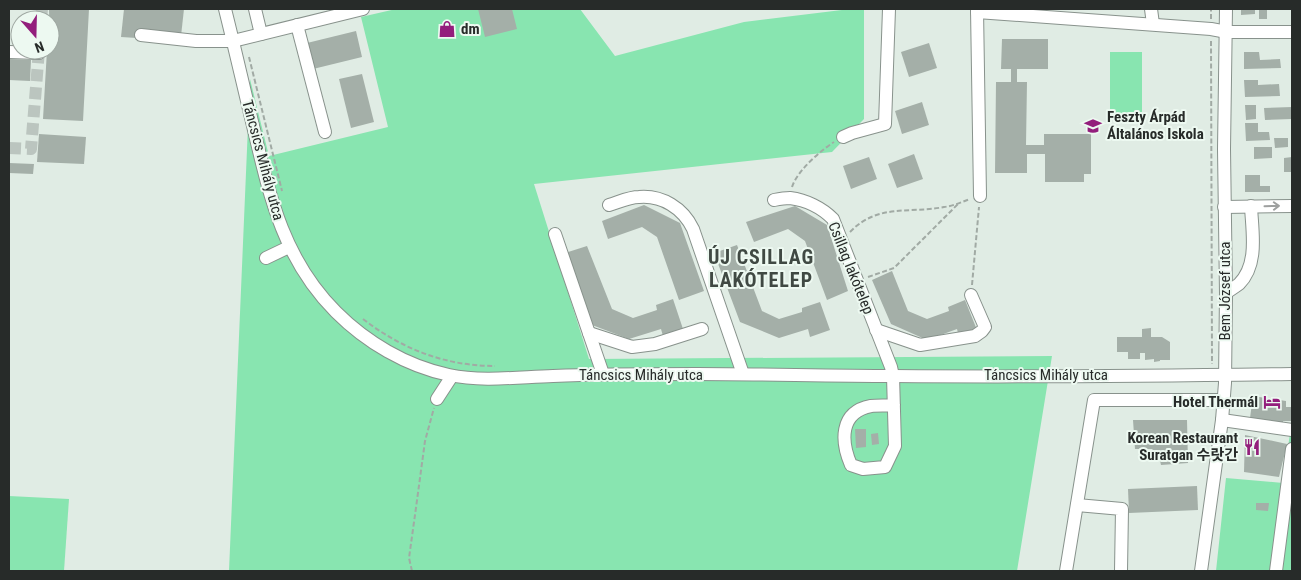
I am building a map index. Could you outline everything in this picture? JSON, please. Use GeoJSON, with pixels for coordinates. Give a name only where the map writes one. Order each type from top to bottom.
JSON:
{"type":"FeatureCollection","features":[{"type":"Feature","properties":{"kind":"street","name":"Táncsics Mihály utca"},"geometry":{"type":"LineString","coordinates":[[224,9],[268,187],[289,247],[321,296],[352,326],[399,357],[435,371],[452,376],[479,378],[603,374],[893,376],[1292,374]]}},
{"type":"Feature","properties":{"kind":"street"},"geometry":{"type":"LineString","coordinates":[[255,9],[261,34]]}},
{"type":"Feature","properties":{"kind":"street"},"geometry":{"type":"LineString","coordinates":[[141,36],[196,41],[233,41],[363,9]]}},
{"type":"Feature","properties":{"kind":"street"},"geometry":{"type":"LineString","coordinates":[[843,138],[852,133],[885,124],[889,9]]}},
{"type":"Feature","properties":{"kind":"street"},"geometry":{"type":"LineString","coordinates":[[1151,9],[1153,24]]}},
{"type":"Feature","properties":{"kind":"street","name":"Bem József utca"},"geometry":{"type":"LineString","coordinates":[[1201,571],[1224,400],[1218,375],[1226,294],[1224,149],[1226,9]]}},
{"type":"Feature","properties":{"kind":"street"},"geometry":{"type":"LineString","coordinates":[[980,196],[977,10],[1078,14],[1227,32],[1292,32]]}},
{"type":"Feature","properties":{"kind":"street"},"geometry":{"type":"LineString","coordinates":[[298,25],[324,132]]}},
{"type":"Feature","properties":{"kind":"street"},"geometry":{"type":"LineString","coordinates":[[609,205],[640,196],[661,199],[678,209],[688,220],[693,228],[743,374]]}},
{"type":"Feature","properties":{"kind":"street","name":"Csillag lakótelep"},"geometry":{"type":"LineString","coordinates":[[774,200],[789,198],[810,203],[826,212],[833,219],[891,367],[894,405]]}},
{"type":"Feature","properties":{"kind":"street"},"geometry":{"type":"LineString","coordinates":[[1226,294],[1242,280],[1250,264],[1253,252],[1251,206]]}},
{"type":"Feature","properties":{"kind":"street"},"geometry":{"type":"LineString","coordinates":[[1224,207],[1292,206]]}},
{"type":"Feature","properties":{"kind":"street"},"geometry":{"type":"LineString","coordinates":[[555,234],[603,374]]}},
{"type":"Feature","properties":{"kind":"street"},"geometry":{"type":"LineString","coordinates":[[266,258],[289,247]]}},
{"type":"Feature","properties":{"kind":"street"},"geometry":{"type":"LineString","coordinates":[[876,330],[920,345],[975,336],[985,327],[971,295]]}},
{"type":"Feature","properties":{"kind":"street"},"geometry":{"type":"LineString","coordinates":[[589,333],[632,347],[655,344],[702,330]]}},
{"type":"Feature","properties":{"kind":"street"},"geometry":{"type":"LineString","coordinates":[[437,399],[452,376]]}},
{"type":"Feature","properties":{"kind":"street"},"geometry":{"type":"LineString","coordinates":[[1066,571],[1094,400],[1224,400]]}},
{"type":"Feature","properties":{"kind":"street"},"geometry":{"type":"LineString","coordinates":[[894,405],[896,446],[884,467],[863,469],[851,466],[846,452],[844,437],[850,417],[858,411],[871,406],[894,405]]}},
{"type":"Feature","properties":{"kind":"street"},"geometry":{"type":"LineString","coordinates":[[1222,420],[1292,430]]}},
{"type":"Feature","properties":{"kind":"street"},"geometry":{"type":"LineString","coordinates":[[1276,571],[1292,448]]}},
{"type":"Feature","properties":{"kind":"street"},"geometry":{"type":"LineString","coordinates":[[1077,505],[1122,509],[1121,571]]}},
{"type":"Feature","properties":{"kind":"path"},"geometry":{"type":"LineString","coordinates":[[1211,29],[1218,375]]}},
{"type":"Feature","properties":{"kind":"path"},"geometry":{"type":"LineString","coordinates":[[250,57],[284,197]]}},
{"type":"Feature","properties":{"kind":"path"},"geometry":{"type":"LineString","coordinates":[[789,198],[794,180],[802,169],[832,143],[843,138]]}},
{"type":"Feature","properties":{"kind":"path"},"geometry":{"type":"LineString","coordinates":[[841,241],[855,227],[873,215],[885,212],[944,207],[980,196],[971,295]]}},
{"type":"Feature","properties":{"kind":"path"},"geometry":{"type":"LineString","coordinates":[[857,281],[894,268],[960,202]]}},
{"type":"Feature","properties":{"kind":"path"},"geometry":{"type":"LineString","coordinates":[[360,317],[391,338],[430,356],[477,366],[500,366]]}},
{"type":"Feature","properties":{"kind":"path"},"geometry":{"type":"LineString","coordinates":[[412,571],[409,558],[425,441],[437,399]]}},
{"type":"Feature","properties":{"kind":"green space"},"geometry":{"type":"Polygon","coordinates":[[[396,9],[580,9],[615,56],[744,22],[850,9],[864,9],[864,119],[832,152],[534,184],[589,359],[1052,356],[1017,571],[229,571],[250,79],[269,156],[388,127],[361,17],[396,9]]]}},
{"type":"Feature","properties":{"kind":"green space"},"geometry":{"type":"Polygon","coordinates":[[[1110,52],[1142,52],[1142,119],[1110,118],[1110,52]]]}},
{"type":"Feature","properties":{"kind":"green space"},"geometry":{"type":"Polygon","coordinates":[[[1291,426],[1292,571],[1216,571],[1226,478],[1283,483],[1291,426]]]}},
{"type":"Feature","properties":{"kind":"green space"},"geometry":{"type":"Polygon","coordinates":[[[9,496],[69,499],[64,571],[9,571],[9,496]]]}},
{"type":"Feature","properties":{"kind":"building"},"geometry":{"type":"Polygon","coordinates":[[[89,9],[83,121],[43,119],[46,60],[60,60],[60,10],[49,10],[89,9]]]}},
{"type":"Feature","properties":{"kind":"building"},"geometry":{"type":"Polygon","coordinates":[[[124,9],[184,9],[181,36],[121,37],[124,9]]]}},
{"type":"Feature","properties":{"kind":"building"},"geometry":{"type":"Polygon","coordinates":[[[478,9],[512,9],[517,29],[485,37],[478,9]]]}},
{"type":"Feature","properties":{"kind":"building"},"geometry":{"type":"Polygon","coordinates":[[[1241,9],[1255,9],[1255,14],[1241,15],[1241,9]]]}},
{"type":"Feature","properties":{"kind":"building"},"geometry":{"type":"Polygon","coordinates":[[[1259,9],[1267,9],[1267,19],[1259,19],[1259,9]]]}},
{"type":"Feature","properties":{"kind":"building"},"geometry":{"type":"Polygon","coordinates":[[[356,31],[362,57],[313,69],[307,43],[356,31]]]}},
{"type":"Feature","properties":{"kind":"building"},"geometry":{"type":"Polygon","coordinates":[[[1002,39],[1048,39],[1048,69],[1017,69],[1017,82],[1027,82],[1026,145],[1044,145],[1044,134],[1091,134],[1091,174],[1084,174],[1084,182],[1045,182],[1045,154],[1027,154],[1027,173],[995,173],[996,82],[1011,82],[1011,69],[1001,69],[1002,39]]]}},
{"type":"Feature","properties":{"kind":"building"},"geometry":{"type":"Polygon","coordinates":[[[929,43],[937,68],[909,77],[901,52],[929,43]]]}},
{"type":"Feature","properties":{"kind":"building"},"geometry":{"type":"Polygon","coordinates":[[[1244,52],[1259,52],[1260,60],[1280,59],[1281,68],[1244,69],[1244,52]]]}},
{"type":"Feature","properties":{"kind":"building"},"geometry":{"type":"Polygon","coordinates":[[[9,59],[31,60],[30,81],[9,80],[9,59]]]}},
{"type":"Feature","properties":{"kind":"building"},"geometry":{"type":"Polygon","coordinates":[[[362,74],[374,122],[351,128],[339,79],[362,74]]]}},
{"type":"Feature","properties":{"kind":"building"},"geometry":{"type":"Polygon","coordinates":[[[1244,80],[1258,80],[1258,85],[1279,84],[1280,96],[1245,97],[1244,80]]]}},
{"type":"Feature","properties":{"kind":"building"},"geometry":{"type":"Polygon","coordinates":[[[922,102],[929,125],[902,134],[895,111],[922,102]]]}},
{"type":"Feature","properties":{"kind":"building"},"geometry":{"type":"Polygon","coordinates":[[[1245,105],[1256,105],[1256,119],[1246,120],[1245,105]]]}},
{"type":"Feature","properties":{"kind":"building"},"geometry":{"type":"Polygon","coordinates":[[[1292,107],[1292,119],[1265,120],[1264,108],[1292,107]]]}},
{"type":"Feature","properties":{"kind":"building"},"geometry":{"type":"Polygon","coordinates":[[[1245,123],[1258,123],[1258,132],[1269,132],[1270,140],[1246,141],[1245,123]]]}},
{"type":"Feature","properties":{"kind":"building"},"geometry":{"type":"Polygon","coordinates":[[[39,134],[86,137],[84,164],[37,162],[39,134]]]}},
{"type":"Feature","properties":{"kind":"building"},"geometry":{"type":"Polygon","coordinates":[[[1274,138],[1288,138],[1288,147],[1275,148],[1274,138]]]}},
{"type":"Feature","properties":{"kind":"building"},"geometry":{"type":"Polygon","coordinates":[[[1254,147],[1272,147],[1272,158],[1254,159],[1254,147]]]}},
{"type":"Feature","properties":{"kind":"building"},"geometry":{"type":"Polygon","coordinates":[[[914,154],[923,179],[897,188],[888,164],[914,154]]]}},
{"type":"Feature","properties":{"kind":"building"},"geometry":{"type":"Polygon","coordinates":[[[869,157],[877,179],[851,189],[843,166],[869,157]]]}},
{"type":"Feature","properties":{"kind":"building"},"geometry":{"type":"Polygon","coordinates":[[[1292,157],[1292,172],[1284,172],[1284,158],[1292,157]]]}},
{"type":"Feature","properties":{"kind":"building"},"geometry":{"type":"Polygon","coordinates":[[[9,163],[34,164],[33,174],[9,173],[9,163]]]}},
{"type":"Feature","properties":{"kind":"building"},"geometry":{"type":"Polygon","coordinates":[[[1245,175],[1260,175],[1260,186],[1270,186],[1270,192],[1245,192],[1245,175]]]}},
{"type":"Feature","properties":{"kind":"building"},"geometry":{"type":"Polygon","coordinates":[[[644,205],[680,223],[704,291],[679,300],[657,237],[642,227],[608,239],[602,221],[644,205]]]}},
{"type":"Feature","properties":{"kind":"building"},"geometry":{"type":"Polygon","coordinates":[[[795,206],[827,225],[848,291],[827,300],[805,241],[788,229],[754,242],[746,222],[795,206]]]}},
{"type":"Feature","properties":{"kind":"building"},"geometry":{"type":"Polygon","coordinates":[[[737,245],[762,311],[779,319],[802,312],[802,308],[820,302],[830,330],[810,337],[808,329],[779,338],[740,322],[714,253],[737,245]]]}},
{"type":"Feature","properties":{"kind":"building"},"geometry":{"type":"Polygon","coordinates":[[[587,246],[612,309],[633,318],[657,310],[656,305],[673,299],[683,329],[663,336],[661,329],[629,339],[592,325],[565,253],[587,246]]]}},
{"type":"Feature","properties":{"kind":"building"},"geometry":{"type":"Polygon","coordinates":[[[892,271],[908,311],[927,319],[949,311],[948,307],[965,300],[977,330],[959,337],[957,329],[927,340],[891,324],[872,280],[892,271]]]}},
{"type":"Feature","properties":{"kind":"building"},"geometry":{"type":"Polygon","coordinates":[[[1151,328],[1151,337],[1162,337],[1170,342],[1170,360],[1154,362],[1154,359],[1145,360],[1145,353],[1140,353],[1140,359],[1128,359],[1128,352],[1117,352],[1117,337],[1142,337],[1142,329],[1151,328]]]}},
{"type":"Feature","properties":{"kind":"building"},"geometry":{"type":"Polygon","coordinates":[[[1253,396],[1286,401],[1286,407],[1292,407],[1292,421],[1283,421],[1283,423],[1250,418],[1253,396]]]}},
{"type":"Feature","properties":{"kind":"building"},"geometry":{"type":"Polygon","coordinates":[[[1133,420],[1187,420],[1188,463],[1161,465],[1159,456],[1152,449],[1135,449],[1133,420]]]}},
{"type":"Feature","properties":{"kind":"building"},"geometry":{"type":"Polygon","coordinates":[[[855,429],[866,429],[866,447],[856,448],[855,429]]]}},
{"type":"Feature","properties":{"kind":"building"},"geometry":{"type":"Polygon","coordinates":[[[878,433],[879,444],[872,445],[871,434],[878,433]]]}},
{"type":"Feature","properties":{"kind":"building"},"geometry":{"type":"Polygon","coordinates":[[[1245,435],[1287,444],[1279,477],[1244,472],[1245,435]]]}},
{"type":"Feature","properties":{"kind":"building"},"geometry":{"type":"Polygon","coordinates":[[[1197,486],[1198,510],[1129,513],[1128,489],[1197,486]]]}},
{"type":"Feature","properties":{"kind":"building"},"geometry":{"type":"Polygon","coordinates":[[[1256,503],[1269,503],[1268,511],[1256,510],[1256,503]]]}},
{"type":"Feature","properties":{"kind":"tunnel"},"geometry":{"type":"LineString","coordinates":[[9,148],[31,149],[38,60]]}},
{"type":"Feature","properties":{"kind":"place","name":"dm"},"geometry":{"type":"Point","coordinates":[447,29]}},
{"type":"Feature","properties":{"kind":"place","name":"Feszty Árpád Általános Iskola"},"geometry":{"type":"Point","coordinates":[1093,126]}},
{"type":"Feature","properties":{"kind":"place","name":"Hotel Thermál"},"geometry":{"type":"Point","coordinates":[1272,402]}},
{"type":"Feature","properties":{"kind":"place","name":"Korean Restaurant Suratgan 수랏간"},"geometry":{"type":"Point","coordinates":[1252,447]}},
{"type":"Feature","properties":{"kind":"district","name":"ÚJ CSILLAG LAKÓTELEP"},"geometry":{"type":"Point","coordinates":[761,268]}}]}
